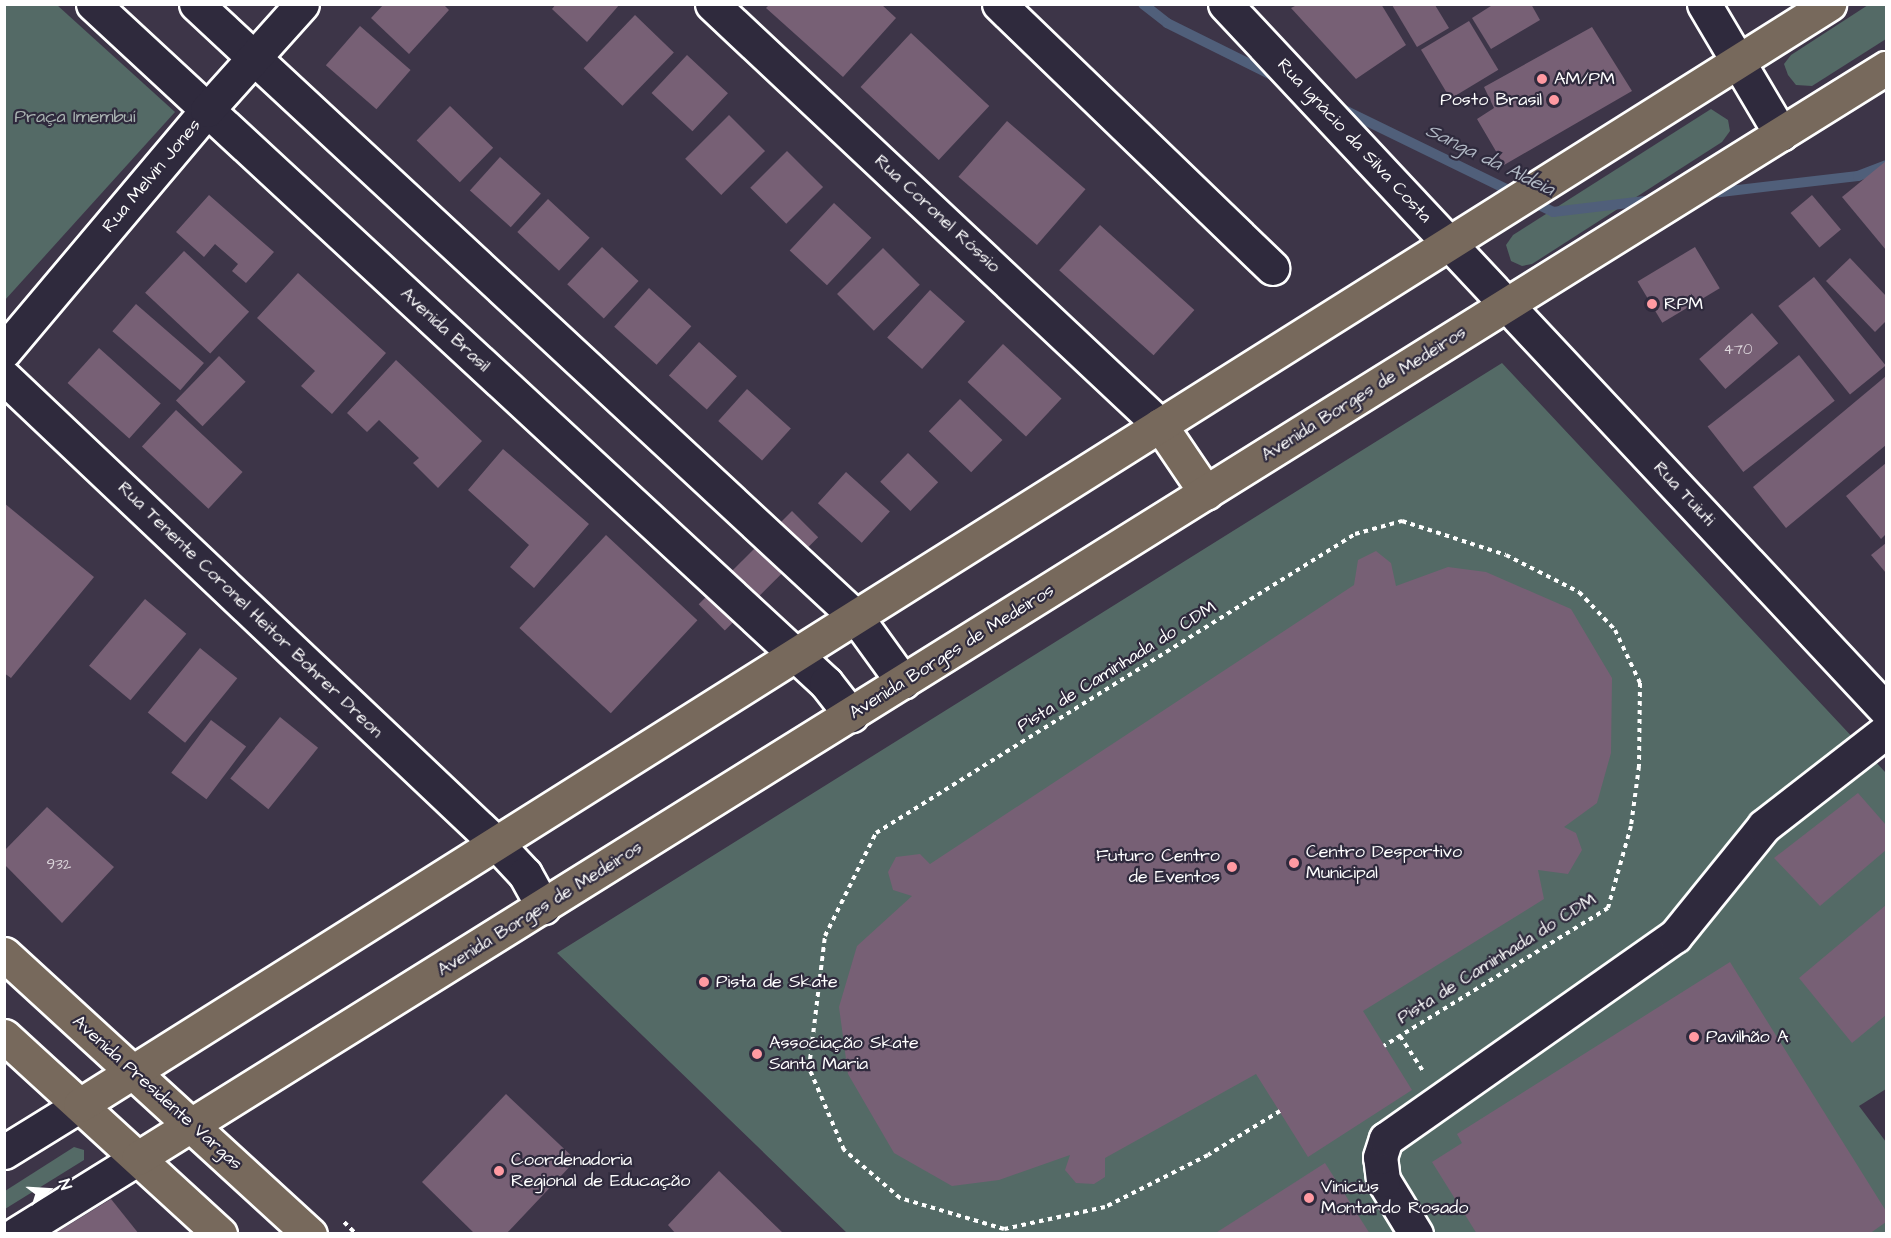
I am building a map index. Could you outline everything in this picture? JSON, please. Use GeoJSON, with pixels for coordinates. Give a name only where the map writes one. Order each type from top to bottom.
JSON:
{"type":"FeatureCollection","features":[{"type":"Feature","properties":{"kind":"main road"},"geometry":{"type":"LineString","coordinates":[[80,1105],[1829,4]]}},
{"type":"Feature","properties":{"kind":"main road","name":"Avenida Borges de Medeiros"},"geometry":{"type":"LineString","coordinates":[[138,1158],[1887,68]]}},
{"type":"Feature","properties":{"kind":"main road"},"geometry":{"type":"LineString","coordinates":[[1160,425],[1206,493]]}},
{"type":"Feature","properties":{"kind":"main road","name":"Avenida Presidente Vargas"},"geometry":{"type":"LineString","coordinates":[[4,954],[310,1233]]}},
{"type":"Feature","properties":{"kind":"main road"},"geometry":{"type":"LineString","coordinates":[[4,1036],[220,1233]]}},
{"type":"Feature","properties":{"kind":"street","name":"Avenida Brasil"},"geometry":{"type":"LineString","coordinates":[[93,4],[826,683],[851,715]]}},
{"type":"Feature","properties":{"kind":"street"},"geometry":{"type":"LineString","coordinates":[[196,4],[856,617],[903,682]]}},
{"type":"Feature","properties":{"kind":"street","name":"Rua Melvin Jones"},"geometry":{"type":"LineString","coordinates":[[4,351],[207,110],[302,4]]}},
{"type":"Feature","properties":{"kind":"street","name":"Rua Coronel Róssio"},"geometry":{"type":"LineString","coordinates":[[712,4],[1160,425]]}},
{"type":"Feature","properties":{"kind":"street"},"geometry":{"type":"LineString","coordinates":[[999,4],[1272,268]]}},
{"type":"Feature","properties":{"kind":"street","name":"Rua Ignácio da Silva Costa"},"geometry":{"type":"LineString","coordinates":[[1225,4],[1482,278]]}},
{"type":"Feature","properties":{"kind":"street"},"geometry":{"type":"LineString","coordinates":[[1704,4],[1781,134]]}},
{"type":"Feature","properties":{"kind":"street","name":"Rua Tuiuti"},"geometry":{"type":"LineString","coordinates":[[1482,278],[1887,710]]}},
{"type":"Feature","properties":{"kind":"street","name":"Rua Tenente Coronel Heitor Bohrer Dreon"},"geometry":{"type":"LineString","coordinates":[[4,377],[496,843],[525,874],[543,907]]}},
{"type":"Feature","properties":{"kind":"street"},"geometry":{"type":"LineString","coordinates":[[1416,1233],[1383,1180],[1380,1157],[1386,1139],[1675,936],[1764,826],[1887,731]]}},
{"type":"Feature","properties":{"kind":"street"},"geometry":{"type":"LineString","coordinates":[[4,1152],[80,1105]]}},
{"type":"Feature","properties":{"kind":"street","name":"Avenida Borges de Medeiros"},"geometry":{"type":"LineString","coordinates":[[16,1233],[138,1158]]}},
{"type":"Feature","properties":{"kind":"path","name":"Pista de Caminhada do CDM"},"geometry":{"type":"LineString","coordinates":[[1280,1111],[1208,1155],[1105,1207],[1004,1229],[900,1198],[844,1150],[809,1068],[825,936],[876,833],[1355,534],[1402,521],[1506,555],[1579,592],[1615,630],[1640,683],[1639,766],[1631,826],[1608,908],[1384,1046]]}},
{"type":"Feature","properties":{"kind":"green space","name":"Praça Imembuí"},"geometry":{"type":"Polygon","coordinates":[[[5,4],[57,5],[175,112],[5,300],[5,4]]]}},
{"type":"Feature","properties":{"kind":"green space"},"geometry":{"type":"Polygon","coordinates":[[[1868,5],[1886,5],[1886,39],[1812,86],[1796,85],[1788,75],[1784,64],[1791,55],[1868,5]]]}},
{"type":"Feature","properties":{"kind":"green space"},"geometry":{"type":"Polygon","coordinates":[[[1711,109],[1728,120],[1730,131],[1722,142],[1532,264],[1522,266],[1511,261],[1506,245],[1513,235],[1711,109]]]}},
{"type":"Feature","properties":{"kind":"green space","name":"Centro Desportivo Municipal"},"geometry":{"type":"Polygon","coordinates":[[[1502,363],[1886,773],[1886,1089],[1859,1106],[1886,1142],[1886,1233],[847,1233],[557,953],[1502,363]]]}},
{"type":"Feature","properties":{"kind":"green space"},"geometry":{"type":"Polygon","coordinates":[[[74,1147],[84,1150],[84,1160],[5,1209],[5,1191],[74,1147]]]}},
{"type":"Feature","properties":{"kind":"building"},"geometry":{"type":"Polygon","coordinates":[[[384,4],[443,4],[449,10],[409,54],[371,18],[384,4]]]}},
{"type":"Feature","properties":{"kind":"building"},"geometry":{"type":"Polygon","coordinates":[[[556,4],[620,4],[587,42],[552,9],[556,4]]]}},
{"type":"Feature","properties":{"kind":"building"},"geometry":{"type":"Polygon","coordinates":[[[770,4],[881,4],[896,18],[843,77],[766,8],[770,4]]]}},
{"type":"Feature","properties":{"kind":"building"},"geometry":{"type":"Polygon","coordinates":[[[1299,4],[1381,4],[1406,45],[1356,79],[1291,8],[1299,4]]]}},
{"type":"Feature","properties":{"kind":"building"},"geometry":{"type":"Polygon","coordinates":[[[1494,4],[1531,4],[1540,20],[1491,49],[1472,18],[1494,4]]]}},
{"type":"Feature","properties":{"kind":"building"},"geometry":{"type":"Polygon","coordinates":[[[1392,5],[1435,5],[1449,28],[1417,47],[1392,5]]]}},
{"type":"Feature","properties":{"kind":"building"},"geometry":{"type":"Polygon","coordinates":[[[635,15],[674,53],[622,106],[584,68],[635,15]]]}},
{"type":"Feature","properties":{"kind":"building"},"geometry":{"type":"Polygon","coordinates":[[[1469,21],[1498,70],[1450,99],[1421,50],[1469,21]]]}},
{"type":"Feature","properties":{"kind":"building"},"geometry":{"type":"Polygon","coordinates":[[[360,26],[411,70],[376,109],[326,65],[360,26]]]}},
{"type":"Feature","properties":{"kind":"building","name":"Posto Brasil"},"geometry":{"type":"Polygon","coordinates":[[[1592,27],[1632,91],[1504,165],[1477,119],[1494,108],[1484,87],[1592,27]]]}},
{"type":"Feature","properties":{"kind":"building"},"geometry":{"type":"Polygon","coordinates":[[[911,33],[989,106],[939,160],[861,87],[911,33]]]}},
{"type":"Feature","properties":{"kind":"building"},"geometry":{"type":"Polygon","coordinates":[[[687,55],[728,93],[692,131],[652,93],[687,55]]]}},
{"type":"Feature","properties":{"kind":"building"},"geometry":{"type":"Polygon","coordinates":[[[450,106],[493,148],[460,182],[417,141],[450,106]]]}},
{"type":"Feature","properties":{"kind":"building"},"geometry":{"type":"Polygon","coordinates":[[[729,115],[765,151],[721,195],[685,159],[729,115]]]}},
{"type":"Feature","properties":{"kind":"building"},"geometry":{"type":"Polygon","coordinates":[[[1007,121],[1085,189],[1037,245],[958,177],[1007,121]]]}},
{"type":"Feature","properties":{"kind":"building"},"geometry":{"type":"Polygon","coordinates":[[[787,151],[823,187],[786,224],[750,188],[787,151]]]}},
{"type":"Feature","properties":{"kind":"building"},"geometry":{"type":"Polygon","coordinates":[[[500,157],[541,194],[511,227],[470,190],[500,157]]]}},
{"type":"Feature","properties":{"kind":"building"},"geometry":{"type":"Polygon","coordinates":[[[1886,161],[1886,250],[1842,197],[1886,161]]]}},
{"type":"Feature","properties":{"kind":"building"},"geometry":{"type":"Polygon","coordinates":[[[209,195],[274,252],[246,283],[232,271],[238,264],[215,244],[204,257],[176,232],[209,195]]]}},
{"type":"Feature","properties":{"kind":"building"},"geometry":{"type":"Polygon","coordinates":[[[1812,195],[1841,229],[1819,247],[1791,213],[1812,195]]]}},
{"type":"Feature","properties":{"kind":"building"},"geometry":{"type":"Polygon","coordinates":[[[548,199],[590,238],[559,271],[517,232],[548,199]]]}},
{"type":"Feature","properties":{"kind":"building"},"geometry":{"type":"Polygon","coordinates":[[[834,203],[871,238],[827,285],[790,251],[834,203]]]}},
{"type":"Feature","properties":{"kind":"building"},"geometry":{"type":"Polygon","coordinates":[[[1100,225],[1194,310],[1154,355],[1059,270],[1100,225]]]}},
{"type":"Feature","properties":{"kind":"building"},"geometry":{"type":"Polygon","coordinates":[[[602,247],[639,281],[604,318],[567,284],[602,247]]]}},
{"type":"Feature","properties":{"kind":"building"},"geometry":{"type":"Polygon","coordinates":[[[1695,247],[1720,288],[1662,323],[1638,282],[1695,247]]]}},
{"type":"Feature","properties":{"kind":"building"},"geometry":{"type":"Polygon","coordinates":[[[883,248],[920,285],[874,331],[837,294],[883,248]]]}},
{"type":"Feature","properties":{"kind":"building"},"geometry":{"type":"Polygon","coordinates":[[[184,251],[249,312],[210,353],[145,293],[184,251]]]}},
{"type":"Feature","properties":{"kind":"building"},"geometry":{"type":"Polygon","coordinates":[[[1850,258],[1886,296],[1886,321],[1875,332],[1826,281],[1850,258]]]}},
{"type":"Feature","properties":{"kind":"building"},"geometry":{"type":"Polygon","coordinates":[[[298,273],[386,353],[332,414],[301,386],[315,371],[257,318],[298,273]]]}},
{"type":"Feature","properties":{"kind":"building"},"geometry":{"type":"Polygon","coordinates":[[[1814,277],[1886,366],[1850,395],[1778,306],[1814,277]]]}},
{"type":"Feature","properties":{"kind":"building"},"geometry":{"type":"Polygon","coordinates":[[[649,288],[691,326],[657,365],[614,327],[649,288]]]}},
{"type":"Feature","properties":{"kind":"building"},"geometry":{"type":"Polygon","coordinates":[[[930,290],[965,321],[922,369],[887,338],[930,290]]]}},
{"type":"Feature","properties":{"kind":"building"},"geometry":{"type":"Polygon","coordinates":[[[136,304],[204,363],[180,390],[112,331],[136,304]]]}},
{"type":"Feature","properties":{"kind":"building"},"geometry":{"type":"Polygon","coordinates":[[[1752,313],[1778,343],[1725,389],[1699,359],[1752,313]]]}},
{"type":"Feature","properties":{"kind":"building"},"geometry":{"type":"Polygon","coordinates":[[[699,342],[737,376],[707,410],[669,375],[699,342]]]}},
{"type":"Feature","properties":{"kind":"building"},"geometry":{"type":"Polygon","coordinates":[[[1003,344],[1062,399],[1026,437],[968,382],[1003,344]]]}},
{"type":"Feature","properties":{"kind":"building"},"geometry":{"type":"Polygon","coordinates":[[[99,348],[161,404],[129,438],[68,383],[99,348]]]}},
{"type":"Feature","properties":{"kind":"building"},"geometry":{"type":"Polygon","coordinates":[[[1799,355],[1835,401],[1743,472],[1708,426],[1799,355]]]}},
{"type":"Feature","properties":{"kind":"building"},"geometry":{"type":"Polygon","coordinates":[[[219,356],[246,382],[203,426],[176,401],[219,356]]]}},
{"type":"Feature","properties":{"kind":"building"},"geometry":{"type":"Polygon","coordinates":[[[396,360],[482,441],[438,488],[413,463],[419,458],[379,420],[367,432],[347,413],[396,360]]]}},
{"type":"Feature","properties":{"kind":"building"},"geometry":{"type":"Polygon","coordinates":[[[1886,376],[1886,445],[1786,528],[1753,487],[1886,376]]]}},
{"type":"Feature","properties":{"kind":"building"},"geometry":{"type":"Polygon","coordinates":[[[747,389],[791,428],[762,460],[718,421],[747,389]]]}},
{"type":"Feature","properties":{"kind":"building"},"geometry":{"type":"Polygon","coordinates":[[[960,399],[1002,440],[971,472],[929,431],[960,399]]]}},
{"type":"Feature","properties":{"kind":"building"},"geometry":{"type":"Polygon","coordinates":[[[176,410],[243,472],[208,509],[142,447],[176,410]]]}},
{"type":"Feature","properties":{"kind":"building"},"geometry":{"type":"Polygon","coordinates":[[[503,449],[589,524],[534,588],[510,567],[529,545],[468,490],[503,449]]]}},
{"type":"Feature","properties":{"kind":"building"},"geometry":{"type":"Polygon","coordinates":[[[908,453],[938,482],[910,511],[880,482],[908,453]]]}},
{"type":"Feature","properties":{"kind":"building"},"geometry":{"type":"Polygon","coordinates":[[[1886,463],[1886,534],[1881,539],[1846,496],[1886,463]]]}},
{"type":"Feature","properties":{"kind":"building"},"geometry":{"type":"Polygon","coordinates":[[[846,472],[890,511],[862,543],[818,503],[846,472]]]}},
{"type":"Feature","properties":{"kind":"building"},"geometry":{"type":"Polygon","coordinates":[[[4,503],[94,577],[11,678],[4,673],[4,503]]]}},
{"type":"Feature","properties":{"kind":"building"},"geometry":{"type":"Polygon","coordinates":[[[792,511],[818,537],[725,631],[699,604],[792,511]]]}},
{"type":"Feature","properties":{"kind":"building"},"geometry":{"type":"Polygon","coordinates":[[[606,535],[697,620],[611,713],[519,628],[606,535]]]}},
{"type":"Feature","properties":{"kind":"building"},"geometry":{"type":"Polygon","coordinates":[[[1886,543],[1886,573],[1871,555],[1886,543]]]}},
{"type":"Feature","properties":{"kind":"building","name":"Futuro Centro de Eventos"},"geometry":{"type":"Polygon","coordinates":[[[1376,551],[1391,563],[1396,586],[1448,567],[1486,572],[1571,609],[1612,678],[1611,753],[1597,803],[1564,827],[1576,833],[1582,850],[1568,874],[1538,870],[1544,899],[1363,1011],[1412,1090],[1308,1157],[1256,1074],[1105,1158],[1105,1177],[1094,1184],[1076,1183],[1065,1170],[1070,1155],[999,1180],[952,1186],[894,1153],[848,1074],[839,1007],[857,946],[912,896],[893,890],[888,872],[896,857],[920,854],[930,864],[1354,585],[1358,560],[1376,551]]]}},
{"type":"Feature","properties":{"kind":"building"},"geometry":{"type":"Polygon","coordinates":[[[145,599],[186,634],[130,700],[89,666],[145,599]]]}},
{"type":"Feature","properties":{"kind":"building"},"geometry":{"type":"Polygon","coordinates":[[[200,648],[237,678],[185,743],[148,713],[200,648]]]}},
{"type":"Feature","properties":{"kind":"building"},"geometry":{"type":"Polygon","coordinates":[[[280,717],[318,748],[268,809],[230,778],[280,717]]]}},
{"type":"Feature","properties":{"kind":"building"},"geometry":{"type":"Polygon","coordinates":[[[211,720],[246,746],[206,799],[171,773],[211,720]]]}},
{"type":"Feature","properties":{"kind":"building"},"geometry":{"type":"Polygon","coordinates":[[[1858,793],[1886,825],[1886,850],[1820,906],[1774,858],[1858,793]]]}},
{"type":"Feature","properties":{"kind":"building"},"geometry":{"type":"Polygon","coordinates":[[[47,807],[114,867],[62,923],[4,864],[4,851],[47,807]]]}},
{"type":"Feature","properties":{"kind":"building"},"geometry":{"type":"Polygon","coordinates":[[[1886,905],[1886,1015],[1852,1043],[1799,978],[1886,905]]]}},
{"type":"Feature","properties":{"kind":"building","name":"Pavilhão A"},"geometry":{"type":"Polygon","coordinates":[[[1730,962],[1886,1211],[1886,1222],[1869,1234],[1477,1234],[1432,1162],[1462,1143],[1457,1134],[1730,962]]]}},
{"type":"Feature","properties":{"kind":"building","name":"Coordenadoria Regional de Educação"},"geometry":{"type":"Polygon","coordinates":[[[506,1094],[576,1160],[506,1234],[475,1234],[422,1182],[506,1094]]]}},
{"type":"Feature","properties":{"kind":"building","name":"Vinicius Montardo Rosado"},"geometry":{"type":"Polygon","coordinates":[[[1325,1163],[1370,1234],[1214,1234],[1325,1163]]]}},
{"type":"Feature","properties":{"kind":"building"},"geometry":{"type":"Polygon","coordinates":[[[719,1171],[784,1234],[676,1234],[668,1225],[719,1171]]]}},
{"type":"Feature","properties":{"kind":"building"},"geometry":{"type":"Polygon","coordinates":[[[111,1199],[139,1234],[54,1234],[111,1199]]]}},
{"type":"Feature","properties":{"kind":"waterway","name":"Sanga da Aldeia"},"geometry":{"type":"LineString","coordinates":[[1143,4],[1167,23],[1276,77]]}},
{"type":"Feature","properties":{"kind":"waterway","name":"Sanga da Aldeia"},"geometry":{"type":"LineString","coordinates":[[1336,106],[1553,212],[1653,200]]}},
{"type":"Feature","properties":{"kind":"waterway","name":"Sanga da Aldeia"},"geometry":{"type":"LineString","coordinates":[[1704,194],[1858,176],[1886,165]]}},
{"type":"Feature","properties":{"kind":"place","name":"AM/PM"},"geometry":{"type":"Point","coordinates":[1542,79]}},
{"type":"Feature","properties":{"kind":"place","name":"Posto Brasil"},"geometry":{"type":"Point","coordinates":[1554,100]}},
{"type":"Feature","properties":{"kind":"place","name":"RPM"},"geometry":{"type":"Point","coordinates":[1652,304]}},
{"type":"Feature","properties":{"kind":"place","name":"Centro Desportivo Municipal"},"geometry":{"type":"Point","coordinates":[1294,863]}},
{"type":"Feature","properties":{"kind":"place","name":"Futuro Centro de Eventos"},"geometry":{"type":"Point","coordinates":[1232,867]}},
{"type":"Feature","properties":{"kind":"place","name":"Pista de Skate"},"geometry":{"type":"Point","coordinates":[704,982]}},
{"type":"Feature","properties":{"kind":"place","name":"Pavilhão A"},"geometry":{"type":"Point","coordinates":[1694,1037]}},
{"type":"Feature","properties":{"kind":"place","name":"Associação Skate Santa Maria"},"geometry":{"type":"Point","coordinates":[757,1054]}},
{"type":"Feature","properties":{"kind":"place","name":"Coordenadoria Regional de Educação"},"geometry":{"type":"Point","coordinates":[499,1171]}},
{"type":"Feature","properties":{"kind":"place","name":"Vinicius Montardo Rosado"},"geometry":{"type":"Point","coordinates":[1309,1198]}}]}
